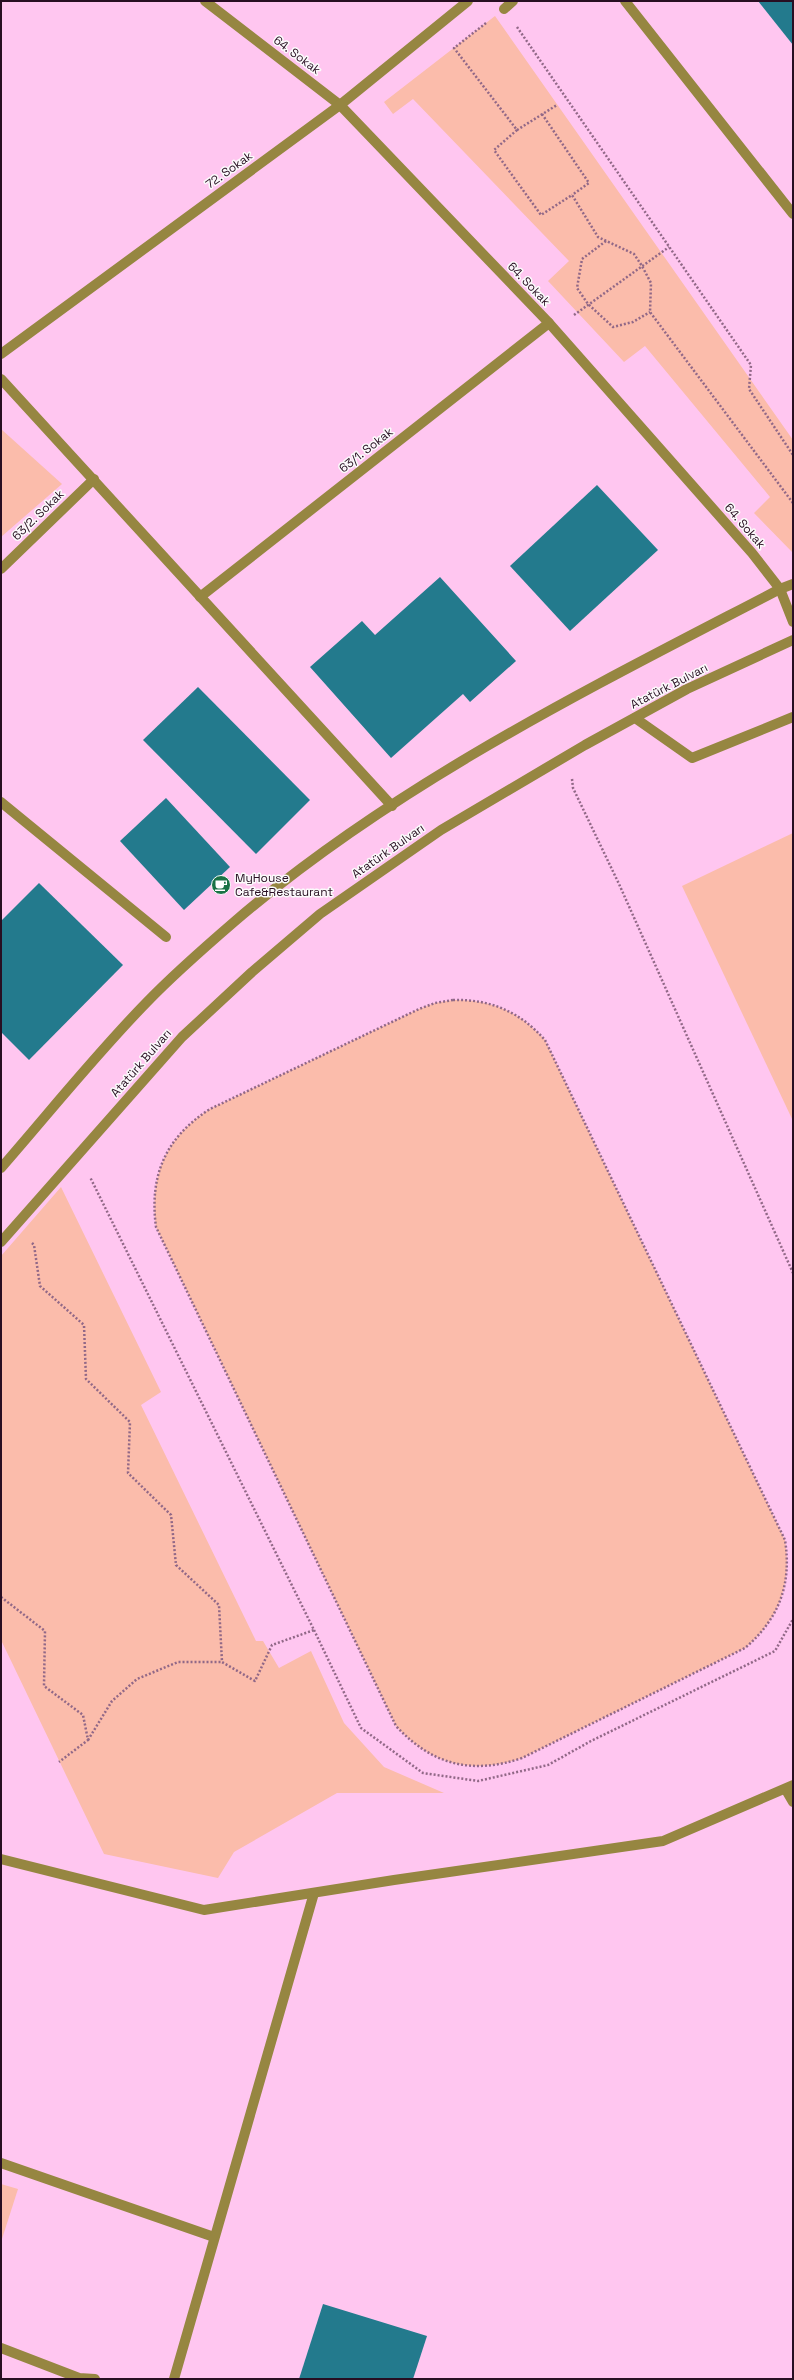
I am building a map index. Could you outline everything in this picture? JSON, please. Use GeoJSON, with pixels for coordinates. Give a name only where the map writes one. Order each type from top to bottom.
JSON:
{"type":"FeatureCollection","features":[{"type":"Feature","properties":{"kind":"street","name":"64. Sokak"},"geometry":{"type":"LineString","coordinates":[[204,1],[340,105],[551,326],[752,553],[780,589],[793,622]]}},
{"type":"Feature","properties":{"kind":"street","name":"72. Sokak"},"geometry":{"type":"LineString","coordinates":[[1,354],[340,105],[468,1]]}},
{"type":"Feature","properties":{"kind":"street"},"geometry":{"type":"LineString","coordinates":[[504,9],[513,1]]}},
{"type":"Feature","properties":{"kind":"street"},"geometry":{"type":"LineString","coordinates":[[624,1],[793,214]]}},
{"type":"Feature","properties":{"kind":"street","name":"63/1. Sokak"},"geometry":{"type":"LineString","coordinates":[[200,598],[551,326]]}},
{"type":"Feature","properties":{"kind":"street"},"geometry":{"type":"LineString","coordinates":[[1,379],[392,806]]}},
{"type":"Feature","properties":{"kind":"street","name":"63/2. Sokak"},"geometry":{"type":"LineString","coordinates":[[1,569],[94,480]]}},
{"type":"Feature","properties":{"kind":"street"},"geometry":{"type":"LineString","coordinates":[[1,1168],[147,1002],[235,921],[324,853],[392,806],[517,729],[780,589],[793,584]]}},
{"type":"Feature","properties":{"kind":"street","name":"Atatürk Bulvarı"},"geometry":{"type":"LineString","coordinates":[[1,1242],[182,1037],[252,972],[320,914],[441,830],[569,755],[687,690],[793,640]]}},
{"type":"Feature","properties":{"kind":"street"},"geometry":{"type":"LineString","coordinates":[[635,718],[692,758],[793,717]]}},
{"type":"Feature","properties":{"kind":"street"},"geometry":{"type":"LineString","coordinates":[[1,802],[166,937]]}},
{"type":"Feature","properties":{"kind":"street"},"geometry":{"type":"LineString","coordinates":[[1,1859],[204,1910],[663,1841],[790,1787],[793,1802]]}},
{"type":"Feature","properties":{"kind":"street"},"geometry":{"type":"LineString","coordinates":[[174,2379],[314,1893]]}},
{"type":"Feature","properties":{"kind":"street"},"geometry":{"type":"LineString","coordinates":[[1,2163],[214,2238]]}},
{"type":"Feature","properties":{"kind":"street"},"geometry":{"type":"LineString","coordinates":[[1,2348],[79,2378],[95,2379]]}},
{"type":"Feature","properties":{"kind":"path"},"geometry":{"type":"LineString","coordinates":[[517,130],[454,48],[504,9],[751,365],[749,389],[793,455]]}},
{"type":"Feature","properties":{"kind":"path"},"geometry":{"type":"LineString","coordinates":[[542,114],[589,183],[541,215],[494,150],[517,130],[542,114],[557,105]]}},
{"type":"Feature","properties":{"kind":"path"},"geometry":{"type":"LineString","coordinates":[[572,195],[598,237],[634,254],[642,266],[650,283],[650,312],[793,503]]}},
{"type":"Feature","properties":{"kind":"path"},"geometry":{"type":"LineString","coordinates":[[606,241],[582,259],[577,288],[588,304],[613,326],[634,322],[650,312]]}},
{"type":"Feature","properties":{"kind":"path"},"geometry":{"type":"LineString","coordinates":[[551,326],[588,304],[669,247]]}},
{"type":"Feature","properties":{"kind":"path"},"geometry":{"type":"LineString","coordinates":[[569,755],[573,788],[619,884],[793,1273]]}},
{"type":"Feature","properties":{"kind":"path"},"geometry":{"type":"LineString","coordinates":[[465,1000],[488,1002],[504,1008],[534,1027],[545,1040],[785,1540],[787,1575],[778,1608],[758,1637],[730,1658],[522,1758],[505,1764],[476,1766],[453,1764],[437,1758],[408,1739],[392,1719],[156,1227],[154,1204],[157,1175],[163,1159],[183,1130],[210,1109],[436,1003],[465,1000]]}},
{"type":"Feature","properties":{"kind":"path"},"geometry":{"type":"LineString","coordinates":[[81,1152],[87,1171],[361,1728],[423,1773],[478,1781],[548,1765],[591,1741],[775,1651],[793,1619]]}},
{"type":"Feature","properties":{"kind":"path"},"geometry":{"type":"LineString","coordinates":[[30,1241],[34,1245],[40,1286],[84,1325],[86,1379],[130,1422],[128,1474],[172,1515],[176,1565],[219,1605],[222,1662]]}},
{"type":"Feature","properties":{"kind":"path"},"geometry":{"type":"LineString","coordinates":[[1,1597],[45,1631],[44,1686],[83,1715],[88,1740]]}},
{"type":"Feature","properties":{"kind":"path"},"geometry":{"type":"LineString","coordinates":[[59,1762],[88,1740],[112,1701],[137,1680],[178,1662],[222,1662],[255,1681],[272,1645],[314,1630]]}},
{"type":"Feature","properties":{"kind":"shaded area"},"geometry":{"type":"Polygon","coordinates":[[[495,16],[793,440],[793,553],[754,513],[770,497],[645,346],[624,362],[548,281],[569,261],[413,99],[393,114],[384,102],[495,16]]]}},
{"type":"Feature","properties":{"kind":"shaded area"},"geometry":{"type":"Polygon","coordinates":[[[1,429],[62,484],[1,537],[1,429]]]}},
{"type":"Feature","properties":{"kind":"shaded area"},"geometry":{"type":"Polygon","coordinates":[[[793,833],[793,1121],[682,886],[793,833]]]}},
{"type":"Feature","properties":{"kind":"shaded area"},"geometry":{"type":"Polygon","coordinates":[[[453,1000],[480,1002],[504,1009],[525,1022],[545,1040],[785,1540],[787,1556],[784,1586],[780,1600],[767,1625],[745,1648],[522,1758],[486,1766],[470,1766],[439,1758],[424,1750],[396,1726],[156,1227],[155,1208],[155,1191],[158,1174],[164,1159],[182,1132],[210,1109],[419,1009],[435,1003],[453,1000]]]}},
{"type":"Feature","properties":{"kind":"shaded area"},"geometry":{"type":"Polygon","coordinates":[[[61,1187],[161,1392],[141,1405],[256,1641],[263,1641],[279,1668],[311,1651],[344,1723],[384,1767],[444,1793],[337,1793],[234,1852],[218,1878],[104,1854],[1,1640],[1,1256],[61,1187]]]}},
{"type":"Feature","properties":{"kind":"shaded area"},"geometry":{"type":"Polygon","coordinates":[[[1,2184],[18,2189],[1,2242],[1,2184]]]}},
{"type":"Feature","properties":{"kind":"building"},"geometry":{"type":"Polygon","coordinates":[[[758,1],[793,1],[793,45],[758,1]]]}},
{"type":"Feature","properties":{"kind":"building"},"geometry":{"type":"Polygon","coordinates":[[[597,485],[658,550],[570,631],[510,566],[597,485]]]}},
{"type":"Feature","properties":{"kind":"building"},"geometry":{"type":"Polygon","coordinates":[[[440,577],[516,661],[470,702],[463,694],[391,758],[310,667],[362,621],[375,635],[440,577]]]}},
{"type":"Feature","properties":{"kind":"building"},"geometry":{"type":"Polygon","coordinates":[[[198,687],[310,800],[256,854],[143,740],[198,687]]]}},
{"type":"Feature","properties":{"kind":"building"},"geometry":{"type":"Polygon","coordinates":[[[166,798],[230,867],[184,910],[120,841],[166,798]]]}},
{"type":"Feature","properties":{"kind":"building"},"geometry":{"type":"Polygon","coordinates":[[[39,883],[123,965],[29,1060],[1,1032],[1,921],[39,883]]]}},
{"type":"Feature","properties":{"kind":"building"},"geometry":{"type":"Polygon","coordinates":[[[323,2304],[427,2336],[413,2379],[299,2379],[323,2304]]]}},
{"type":"Feature","properties":{"kind":"place","name":"MyHouse Cafe&Restaurant"},"geometry":{"type":"Point","coordinates":[221,885]}}]}
